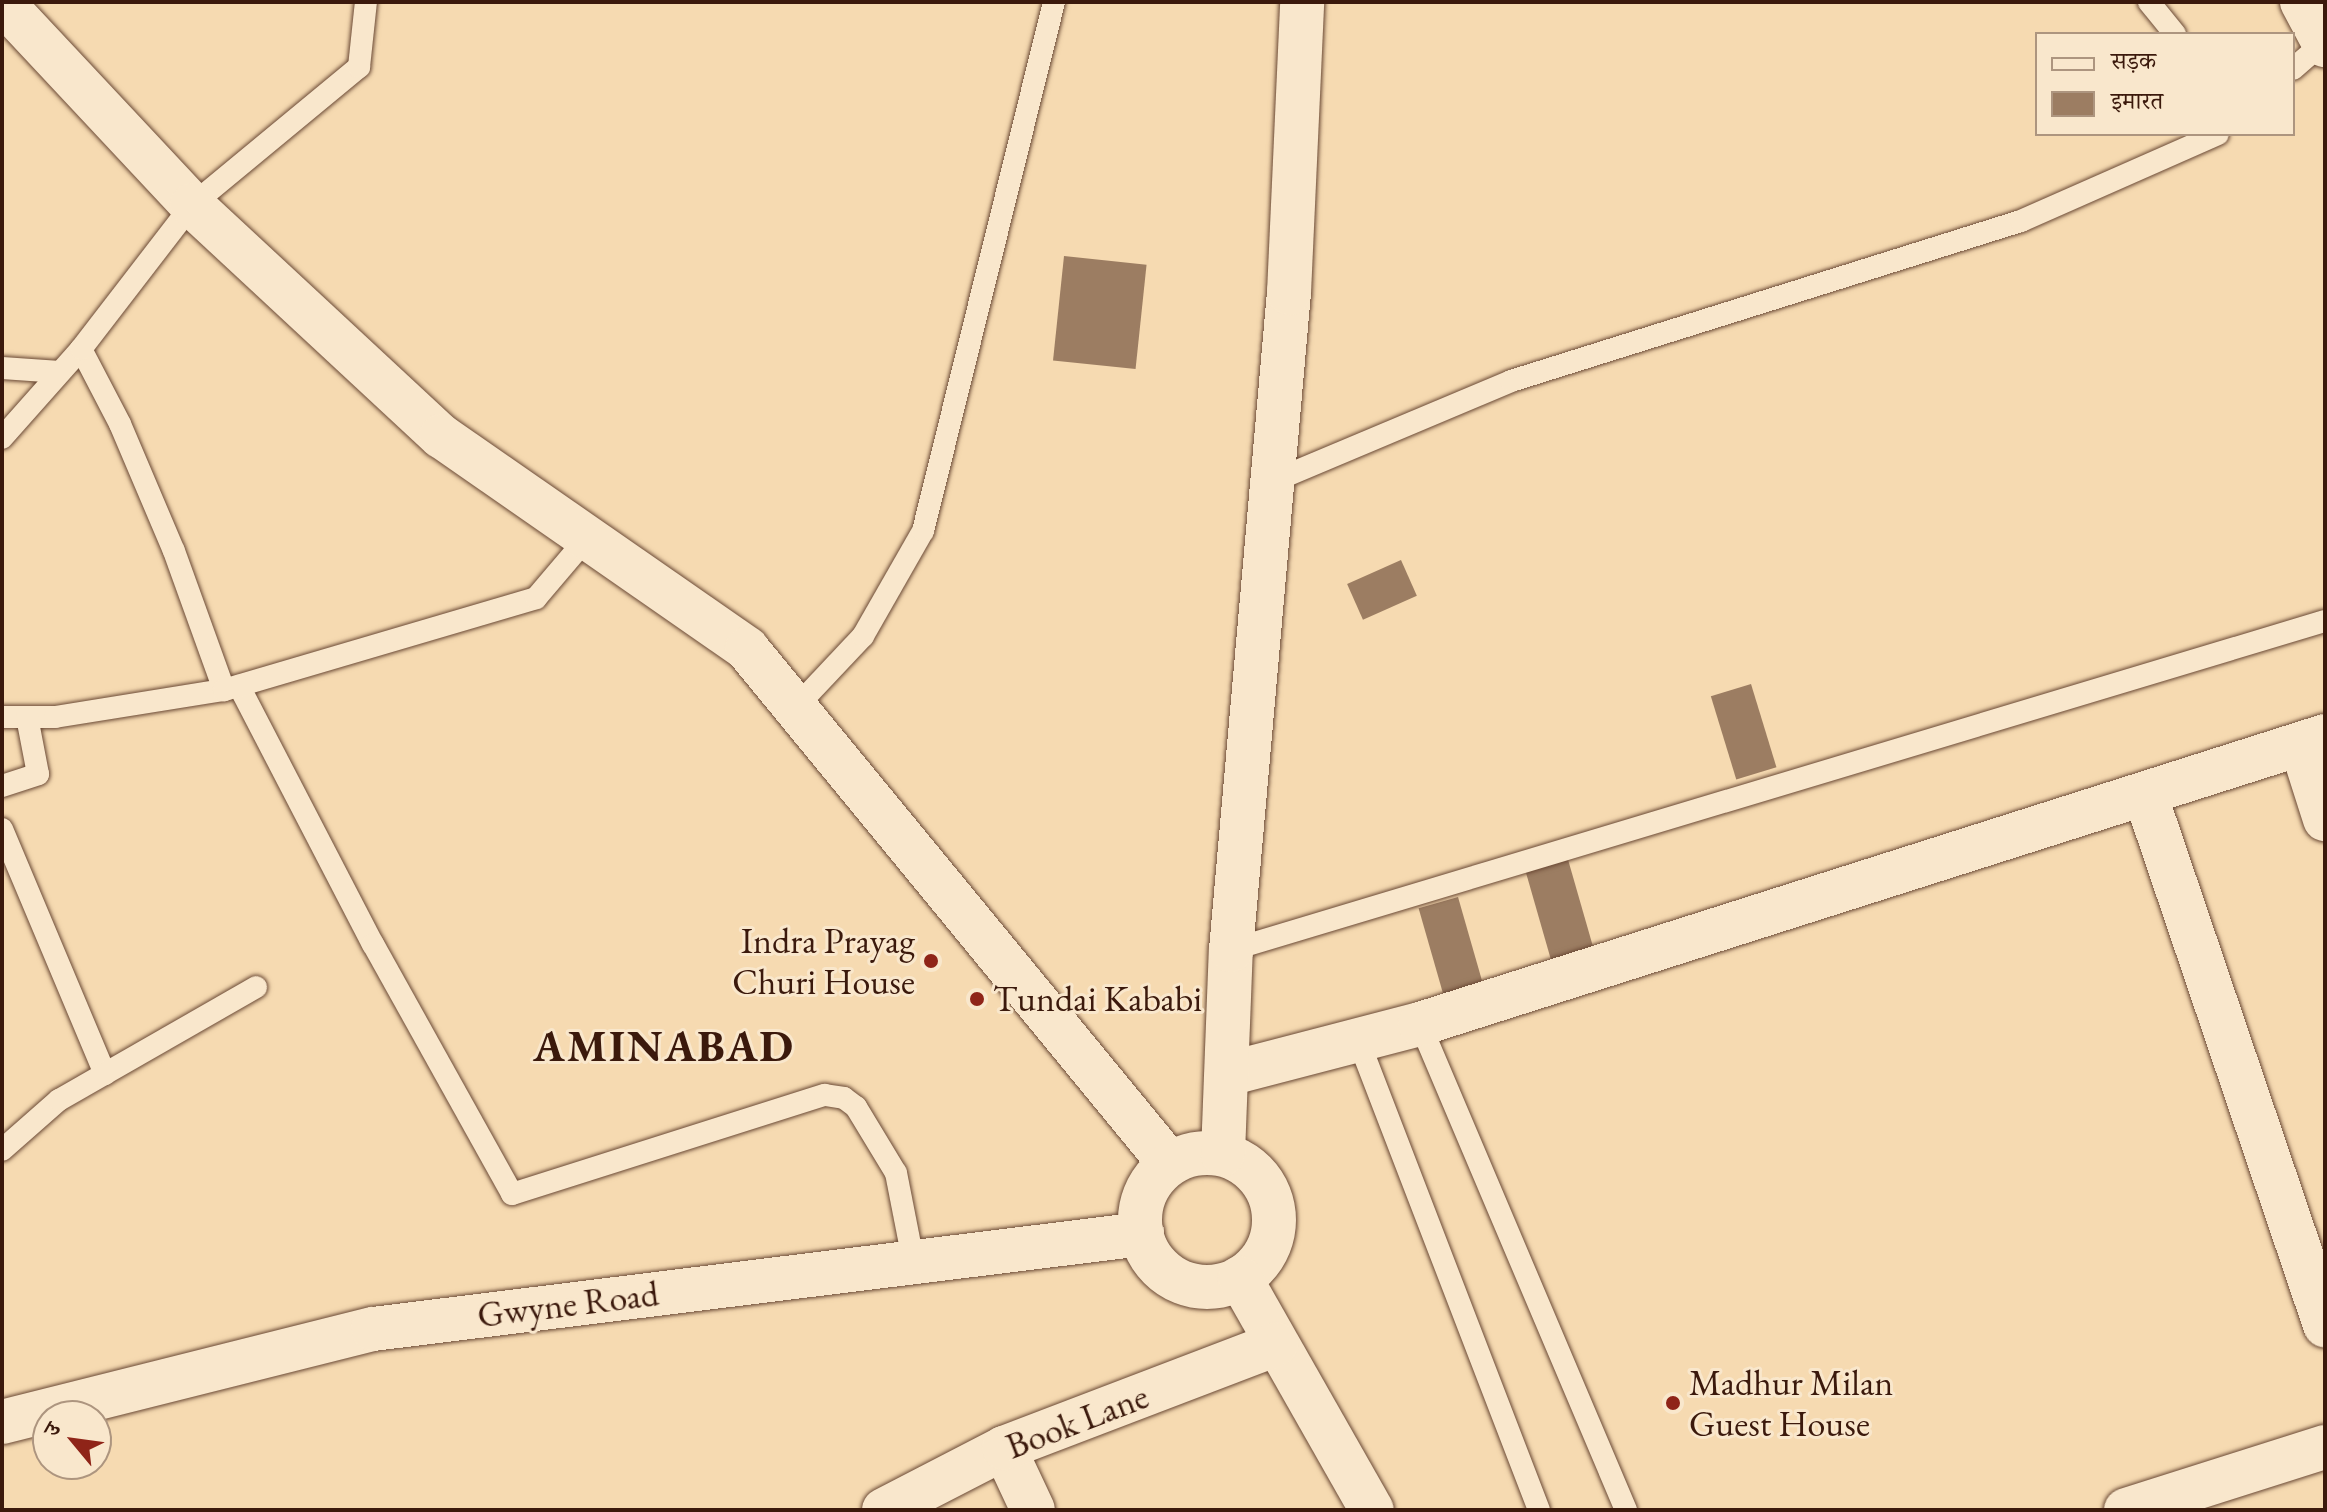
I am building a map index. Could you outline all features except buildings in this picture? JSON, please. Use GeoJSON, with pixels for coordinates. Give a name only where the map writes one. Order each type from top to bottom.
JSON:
{"type":"FeatureCollection","features":[{"type":"Feature","properties":{"kind":"street"},"geometry":{"type":"LineString","coordinates":[[2,2],[192,205],[441,436],[747,649],[797,706],[1170,1164]]}},
{"type":"Feature","properties":{"kind":"street"},"geometry":{"type":"LineString","coordinates":[[1223,1154],[1231,950],[1276,480],[1302,2]]}},
{"type":"Feature","properties":{"kind":"street"},"geometry":{"type":"LineString","coordinates":[[2302,2],[2317,49]]}},
{"type":"Feature","properties":{"kind":"street"},"geometry":{"type":"LineString","coordinates":[[1228,1074],[1420,1024],[2146,797],[2313,740],[2325,819]]}},
{"type":"Feature","properties":{"kind":"street"},"geometry":{"type":"LineString","coordinates":[[2146,797],[2325,1325]]}},
{"type":"Feature","properties":{"kind":"street"},"geometry":{"type":"LineString","coordinates":[[1201,1152],[1223,1154],[1261,1178],[1272,1199],[1275,1222],[1258,1264],[1240,1278],[1218,1287],[1175,1279],[1158,1266],[1142,1234],[1141,1206],[1149,1186],[1170,1164],[1201,1152]]}},
{"type":"Feature","properties":{"kind":"street","name":"Gwyne Road"},"geometry":{"type":"LineString","coordinates":[[2,1422],[373,1329],[1142,1234]]}},
{"type":"Feature","properties":{"kind":"street"},"geometry":{"type":"LineString","coordinates":[[1240,1278],[1372,1510]]}},
{"type":"Feature","properties":{"kind":"street","name":"Book Lane"},"geometry":{"type":"LineString","coordinates":[[884,1510],[1004,1448],[1276,1344]]}},
{"type":"Feature","properties":{"kind":"street"},"geometry":{"type":"LineString","coordinates":[[2126,1510],[2325,1447]]}},
{"type":"Feature","properties":{"kind":"street"},"geometry":{"type":"LineString","coordinates":[[1004,1448],[1033,1510]]}},
{"type":"Feature","properties":{"kind":"lane"},"geometry":{"type":"LineString","coordinates":[[2,438],[81,349],[192,205],[359,67],[366,2]]}},
{"type":"Feature","properties":{"kind":"lane"},"geometry":{"type":"LineString","coordinates":[[797,706],[863,636],[923,531],[1054,2]]}},
{"type":"Feature","properties":{"kind":"lane"},"geometry":{"type":"LineString","coordinates":[[2149,2],[2173,32]]}},
{"type":"Feature","properties":{"kind":"lane"},"geometry":{"type":"LineString","coordinates":[[1276,480],[1511,381],[2021,221],[2213,136]]}},
{"type":"Feature","properties":{"kind":"lane"},"geometry":{"type":"LineString","coordinates":[[81,349],[120,424],[231,688],[512,1194],[825,1095],[844,1098],[856,1107],[896,1173],[913,1260]]}},
{"type":"Feature","properties":{"kind":"lane"},"geometry":{"type":"LineString","coordinates":[[2,368],[60,372]]}},
{"type":"Feature","properties":{"kind":"lane"},"geometry":{"type":"LineString","coordinates":[[2,717],[27,717],[231,688],[536,598],[587,538]]}},
{"type":"Feature","properties":{"kind":"lane"},"geometry":{"type":"LineString","coordinates":[[1231,950],[2325,621]]}},
{"type":"Feature","properties":{"kind":"lane"},"geometry":{"type":"LineString","coordinates":[[2,786],[38,774],[27,717]]}},
{"type":"Feature","properties":{"kind":"lane"},"geometry":{"type":"LineString","coordinates":[[2,829],[105,1074]]}},
{"type":"Feature","properties":{"kind":"lane"},"geometry":{"type":"LineString","coordinates":[[2,1150],[59,1100],[256,987]]}},
{"type":"Feature","properties":{"kind":"lane"},"geometry":{"type":"LineString","coordinates":[[1420,1024],[1626,1510]]}},
{"type":"Feature","properties":{"kind":"lane"},"geometry":{"type":"LineString","coordinates":[[1359,1042],[1539,1510]]}},
{"type":"Feature","properties":{"kind":"place","name":"Indra Prayag Churi House"},"geometry":{"type":"Point","coordinates":[931,961]}},
{"type":"Feature","properties":{"kind":"place","name":"Tundai Kababi"},"geometry":{"type":"Point","coordinates":[977,999]}},
{"type":"Feature","properties":{"kind":"place","name":"Madhur Milan Guest House"},"geometry":{"type":"Point","coordinates":[1673,1403]}},
{"type":"Feature","properties":{"kind":"district","name":"AMINABAD"},"geometry":{"type":"Point","coordinates":[664,1046]}}]}
